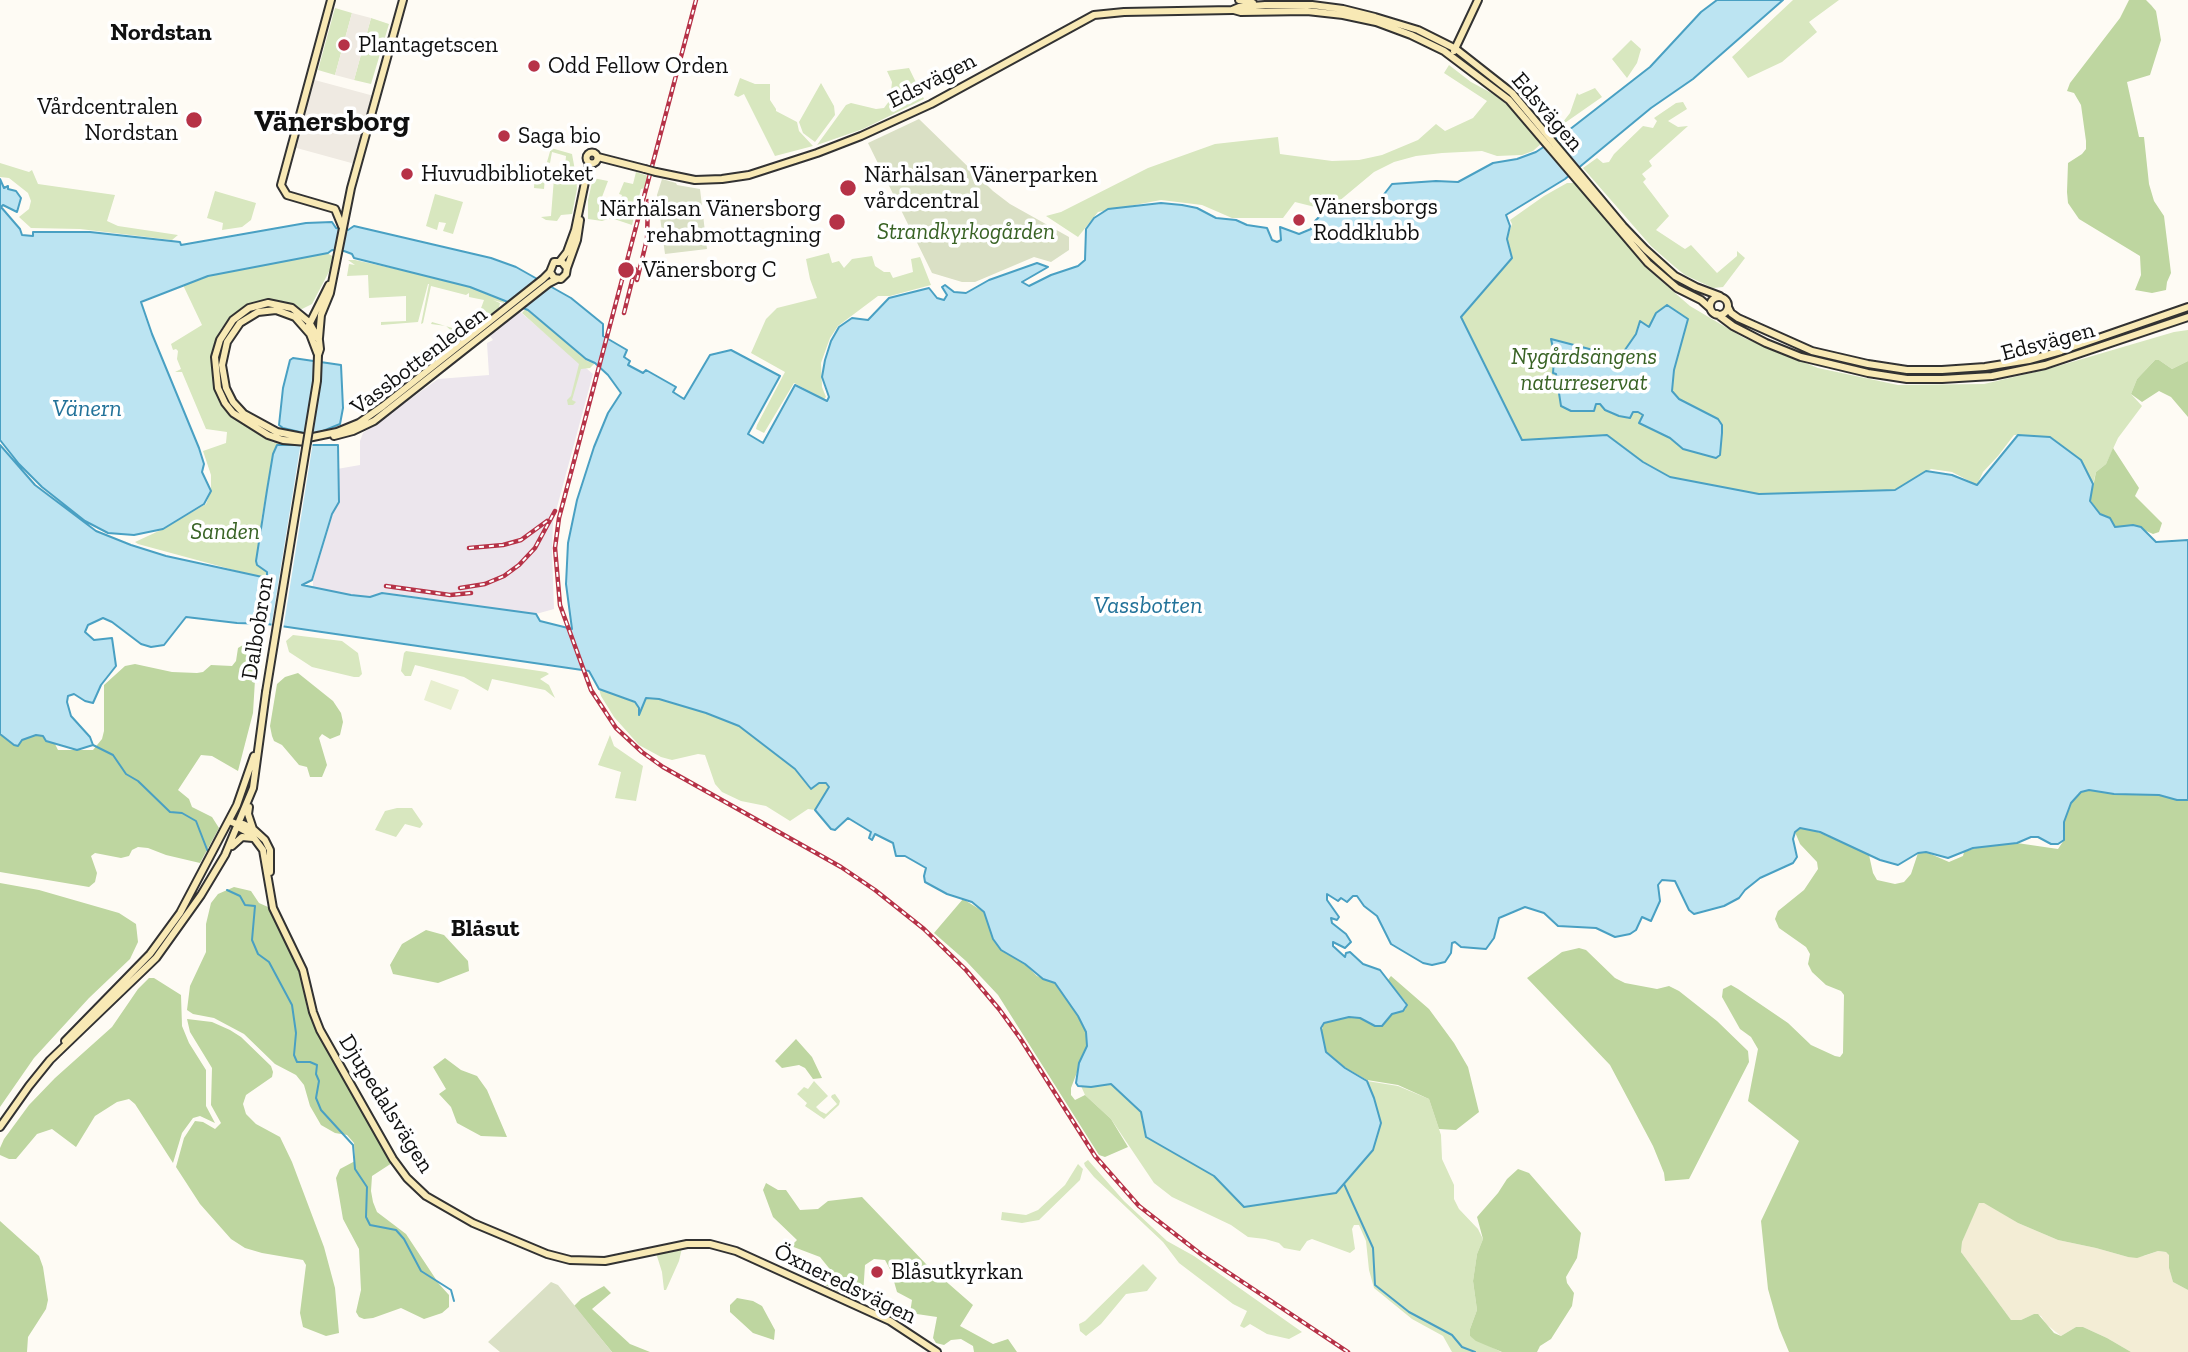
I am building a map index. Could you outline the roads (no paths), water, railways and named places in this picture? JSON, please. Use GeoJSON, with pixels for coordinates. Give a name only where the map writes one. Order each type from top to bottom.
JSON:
{"type":"FeatureCollection","features":[{"type":"Feature","properties":{"kind":"main road"},"geometry":{"type":"LineString","coordinates":[[331,0],[281,177],[282,188],[292,196],[335,209]]}},
{"type":"Feature","properties":{"kind":"main road"},"geometry":{"type":"LineString","coordinates":[[305,322],[321,301],[332,280],[349,199],[403,0]]}},
{"type":"Feature","properties":{"kind":"main road"},"geometry":{"type":"LineString","coordinates":[[1239,0],[1265,5]]}},
{"type":"Feature","properties":{"kind":"main road"},"geometry":{"type":"LineString","coordinates":[[1452,56],[1478,0]]}},
{"type":"Feature","properties":{"kind":"main road","name":"Edsvägen"},"geometry":{"type":"LineString","coordinates":[[1232,10],[1265,5],[1343,9],[1418,30],[1456,49],[1511,93],[1648,262],[1677,288],[1701,300],[1722,320],[1766,344],[1801,357],[1907,379],[1992,376],[2045,365],[2188,317]]}},
{"type":"Feature","properties":{"kind":"main road","name":"Edsvägen"},"geometry":{"type":"LineString","coordinates":[[581,206],[589,163],[595,163],[598,157],[695,180],[749,175],[861,136],[939,100],[1094,15],[1124,12],[1307,11],[1376,22],[1411,35],[1452,56],[1509,100],[1540,132]]}},
{"type":"Feature","properties":{"kind":"main road","name":"Edsvägen"},"geometry":{"type":"LineString","coordinates":[[1580,180],[1662,265],[1685,282],[1726,300],[1731,313],[1738,318],[1812,351],[1868,364],[1907,370],[1985,367],[2042,356],[2188,307]]}},
{"type":"Feature","properties":{"kind":"main road"},"geometry":{"type":"LineString","coordinates":[[335,209],[349,199]]}},
{"type":"Feature","properties":{"kind":"main road"},"geometry":{"type":"LineString","coordinates":[[581,206],[580,228],[565,276],[557,279],[550,272],[552,263],[565,256],[581,206]]}},
{"type":"Feature","properties":{"kind":"main road"},"geometry":{"type":"LineString","coordinates":[[335,209],[342,228]]}},
{"type":"Feature","properties":{"kind":"main road"},"geometry":{"type":"LineString","coordinates":[[560,261],[567,268]]}},
{"type":"Feature","properties":{"kind":"main road","name":"Vassbottenleden"},"geometry":{"type":"LineString","coordinates":[[305,322],[297,312],[286,306],[268,303],[240,313],[220,340],[216,351],[215,371],[222,398],[231,411],[243,421],[283,440],[308,442],[353,431],[374,421],[546,281],[550,272]]}},
{"type":"Feature","properties":{"kind":"main road","name":"Vassbottenleden"},"geometry":{"type":"LineString","coordinates":[[546,281],[557,279]]}},
{"type":"Feature","properties":{"kind":"main road","name":"Dalbobron"},"geometry":{"type":"LineString","coordinates":[[50,1060],[156,958],[201,895],[225,855],[250,798],[317,381],[321,315],[332,280]]}},
{"type":"Feature","properties":{"kind":"main road"},"geometry":{"type":"LineString","coordinates":[[1710,308],[1711,301],[1720,296]]}},
{"type":"Feature","properties":{"kind":"main road"},"geometry":{"type":"LineString","coordinates":[[297,312],[309,310],[321,301]]}},
{"type":"Feature","properties":{"kind":"main road","name":"Vassbottenleden"},"geometry":{"type":"LineString","coordinates":[[305,322],[290,313],[276,310],[258,312],[246,318],[227,342],[223,373],[229,396],[249,419],[293,436],[316,438],[348,428],[371,415],[517,305]]}},
{"type":"Feature","properties":{"kind":"main road"},"geometry":{"type":"LineString","coordinates":[[1717,314],[1725,313],[1728,307]]}},
{"type":"Feature","properties":{"kind":"main road"},"geometry":{"type":"LineString","coordinates":[[305,322],[315,321],[321,315]]}},
{"type":"Feature","properties":{"kind":"main road"},"geometry":{"type":"LineString","coordinates":[[305,322],[318,355]]}},
{"type":"Feature","properties":{"kind":"main road"},"geometry":{"type":"LineString","coordinates":[[305,322],[318,340]]}},
{"type":"Feature","properties":{"kind":"main road","name":"Dalbobron"},"geometry":{"type":"LineString","coordinates":[[50,1060],[74,1030],[150,954],[168,930],[193,891],[229,821],[247,780],[258,737]]}},
{"type":"Feature","properties":{"kind":"main road"},"geometry":{"type":"LineString","coordinates":[[250,798],[248,814],[253,829]]}},
{"type":"Feature","properties":{"kind":"main road"},"geometry":{"type":"LineString","coordinates":[[229,821],[253,829]]}},
{"type":"Feature","properties":{"kind":"main road"},"geometry":{"type":"LineString","coordinates":[[239,825],[257,839]]}},
{"type":"Feature","properties":{"kind":"main road","name":"Djupedalsvägen"},"geometry":{"type":"LineString","coordinates":[[253,829],[269,847],[268,877]]}},
{"type":"Feature","properties":{"kind":"main road"},"geometry":{"type":"LineString","coordinates":[[225,855],[242,837],[257,839]]}},
{"type":"Feature","properties":{"kind":"main road","name":"Djupedalsvägen"},"geometry":{"type":"LineString","coordinates":[[257,839],[265,854],[273,908],[303,970],[320,1030],[393,1159],[421,1192],[443,1208],[473,1223],[547,1254],[570,1260],[605,1261],[693,1243],[736,1251]]}},
{"type":"Feature","properties":{"kind":"main road"},"geometry":{"type":"LineString","coordinates":[[0,1127],[50,1060]]}},
{"type":"Feature","properties":{"kind":"main road","name":"Öxneredsvägen"},"geometry":{"type":"LineString","coordinates":[[736,1251],[890,1321],[937,1352]]}},
{"type":"Feature","properties":{"kind":"water","name":"Vassbotten"},"geometry":{"type":"Polygon","coordinates":[[[1717,0],[1783,0],[1693,79],[1651,108],[1565,179],[1506,215],[1510,226],[1507,239],[1512,258],[1461,317],[1522,440],[1607,435],[1643,462],[1670,477],[1759,494],[1895,490],[1926,471],[1952,475],[1977,485],[2018,435],[2050,437],[2081,460],[2093,484],[2090,501],[2100,514],[2110,518],[2115,527],[2141,527],[2156,542],[2188,540],[2188,800],[2089,790],[2081,792],[2071,803],[2064,822],[2064,840],[2058,844],[2031,837],[2017,843],[1973,848],[1948,858],[1926,852],[1918,853],[1898,865],[1880,860],[1820,832],[1800,828],[1793,839],[1797,857],[1793,863],[1760,878],[1739,898],[1724,906],[1694,914],[1689,910],[1675,881],[1662,880],[1658,885],[1660,901],[1651,921],[1642,917],[1636,930],[1615,937],[1596,928],[1558,926],[1544,913],[1525,907],[1499,918],[1494,938],[1486,949],[1461,947],[1455,942],[1452,943],[1451,953],[1445,962],[1432,965],[1423,963],[1391,944],[1377,916],[1364,906],[1357,896],[1347,902],[1341,898],[1338,901],[1327,894],[1327,900],[1339,917],[1337,920],[1331,918],[1332,923],[1346,934],[1351,942],[1345,948],[1333,942],[1333,946],[1345,957],[1346,953],[1350,952],[1363,964],[1380,970],[1407,1005],[1403,1011],[1392,1014],[1382,1026],[1349,1017],[1324,1023],[1321,1028],[1326,1052],[1367,1081],[1381,1123],[1373,1150],[1336,1193],[1244,1207],[1214,1176],[1146,1137],[1141,1112],[1111,1084],[1078,1086],[1076,1083],[1079,1063],[1087,1046],[1086,1032],[1078,1016],[1055,983],[1043,979],[1025,964],[1001,950],[993,939],[984,912],[972,902],[947,894],[925,882],[926,868],[905,856],[896,856],[893,843],[875,834],[872,840],[869,838],[871,832],[848,818],[835,830],[831,829],[815,810],[829,787],[826,783],[819,783],[811,789],[795,769],[739,726],[659,699],[646,698],[639,715],[635,702],[599,689],[589,671],[267,624],[186,617],[164,645],[151,647],[141,644],[103,618],[88,625],[85,632],[94,640],[112,638],[116,666],[101,685],[93,703],[74,694],[68,696],[67,702],[71,716],[90,737],[93,745],[77,750],[46,741],[43,736],[36,735],[22,740],[18,746],[0,734],[0,445],[35,485],[96,531],[166,556],[267,578],[267,572],[257,565],[256,561],[273,454],[277,445],[338,445],[339,502],[332,514],[312,580],[302,585],[351,595],[370,597],[382,593],[536,614],[540,621],[572,629],[566,584],[568,543],[577,500],[594,447],[608,413],[621,393],[595,363],[586,359],[528,310],[470,287],[354,258],[352,254],[344,251],[332,250],[328,253],[208,276],[141,302],[199,448],[204,464],[202,472],[211,491],[204,504],[163,529],[134,535],[108,533],[85,521],[42,487],[0,440],[0,179],[4,188],[8,186],[8,189],[16,191],[21,198],[17,212],[3,205],[1,207],[22,235],[33,236],[33,232],[90,232],[180,242],[181,245],[306,223],[332,222],[336,228],[348,230],[354,226],[491,258],[516,267],[571,298],[603,324],[603,336],[627,350],[624,357],[630,361],[628,365],[643,373],[646,370],[676,387],[673,392],[684,399],[710,355],[731,350],[780,376],[748,434],[763,443],[795,385],[827,401],[829,397],[822,377],[831,341],[839,327],[852,318],[868,320],[889,298],[929,288],[937,298],[944,300],[947,295],[942,287],[945,285],[954,292],[966,293],[989,280],[1037,263],[1048,267],[1022,282],[1029,286],[1078,266],[1085,260],[1086,229],[1094,218],[1108,209],[1161,203],[1182,205],[1197,208],[1216,218],[1267,228],[1272,240],[1277,242],[1281,240],[1280,227],[1299,234],[1311,229],[1323,213],[1330,215],[1343,205],[1368,215],[1392,184],[1458,182],[1493,163],[1536,152],[1650,67],[1701,12],[1717,0]]]}},
{"type":"Feature","properties":{"kind":"water"},"geometry":{"type":"Polygon","coordinates":[[[1667,305],[1688,319],[1674,370],[1672,391],[1679,399],[1718,419],[1722,425],[1720,455],[1716,458],[1683,449],[1670,438],[1639,423],[1643,415],[1638,412],[1633,412],[1630,418],[1605,410],[1600,404],[1596,404],[1594,411],[1571,411],[1561,406],[1556,374],[1553,373],[1554,360],[1551,360],[1554,353],[1551,339],[1620,357],[1636,334],[1640,321],[1649,327],[1656,313],[1667,305]]]}},
{"type":"Feature","properties":{"kind":"water"},"geometry":{"type":"Polygon","coordinates":[[[293,358],[341,365],[343,408],[340,424],[308,434],[279,425],[283,388],[290,360],[293,358]]]}},
{"type":"Feature","properties":{"kind":"waterway"},"geometry":{"type":"LineString","coordinates":[[93,745],[113,755],[126,774],[138,781],[170,812],[182,813],[196,821],[208,852]]}},
{"type":"Feature","properties":{"kind":"waterway"},"geometry":{"type":"LineString","coordinates":[[227,890],[240,896],[245,905],[255,906],[252,940],[258,954],[269,962],[292,1005],[296,1033],[294,1055],[297,1062],[317,1065],[316,1074],[319,1081],[316,1098],[321,1110],[353,1145],[355,1169],[367,1187],[366,1217],[370,1225],[396,1230],[404,1239],[421,1271],[451,1290],[454,1301]]}},
{"type":"Feature","properties":{"kind":"waterway"},"geometry":{"type":"LineString","coordinates":[[1344,1184],[1373,1248],[1375,1285],[1409,1312],[1452,1335],[1462,1347],[1475,1352]]}},
{"type":"Feature","properties":{"kind":"railway"},"geometry":{"type":"LineString","coordinates":[[696,0],[559,518],[555,548],[560,605],[591,690],[616,728],[642,752],[663,767],[841,867],[924,929],[966,970],[999,1009],[1095,1156],[1139,1206],[1202,1255],[1348,1352]]}},
{"type":"Feature","properties":{"kind":"railway"},"geometry":{"type":"LineString","coordinates":[[637,280],[647,239],[648,201]]}},
{"type":"Feature","properties":{"kind":"railway"},"geometry":{"type":"LineString","coordinates":[[624,313],[635,269]]}},
{"type":"Feature","properties":{"kind":"railway"},"geometry":{"type":"LineString","coordinates":[[460,588],[485,584],[504,576],[519,565],[535,548],[555,511]]}},
{"type":"Feature","properties":{"kind":"railway"},"geometry":{"type":"LineString","coordinates":[[469,548],[503,545],[521,540],[547,521]]}},
{"type":"Feature","properties":{"kind":"railway"},"geometry":{"type":"LineString","coordinates":[[386,586],[450,595],[471,593]]}},
{"type":"Feature","properties":{"kind":"place","name":"Plantagetscen"},"geometry":{"type":"Point","coordinates":[344,45]}},
{"type":"Feature","properties":{"kind":"place","name":"Odd Fellow Orden"},"geometry":{"type":"Point","coordinates":[534,66]}},
{"type":"Feature","properties":{"kind":"place","name":"Vårdcentralen Nordstan"},"geometry":{"type":"Point","coordinates":[194,120]}},
{"type":"Feature","properties":{"kind":"place","name":"Saga bio"},"geometry":{"type":"Point","coordinates":[504,136]}},
{"type":"Feature","properties":{"kind":"place","name":"Huvudbiblioteket"},"geometry":{"type":"Point","coordinates":[407,174]}},
{"type":"Feature","properties":{"kind":"place","name":"Närhälsan Vänerparken vårdcentral"},"geometry":{"type":"Point","coordinates":[848,188]}},
{"type":"Feature","properties":{"kind":"place","name":"Vänersborgs Roddklubb"},"geometry":{"type":"Point","coordinates":[1299,220]}},
{"type":"Feature","properties":{"kind":"place","name":"Närhälsan Vänersborg rehabmottagning"},"geometry":{"type":"Point","coordinates":[837,222]}},
{"type":"Feature","properties":{"kind":"place","name":"Vänersborg C"},"geometry":{"type":"Point","coordinates":[626,270]}},
{"type":"Feature","properties":{"kind":"place","name":"Blåsutkyrkan"},"geometry":{"type":"Point","coordinates":[877,1272]}},
{"type":"Feature","properties":{"kind":"district","name":"Nordstan"},"geometry":{"type":"Point","coordinates":[161,33]}},
{"type":"Feature","properties":{"kind":"district","name":"Vänersborg"},"geometry":{"type":"Point","coordinates":[332,122]}},
{"type":"Feature","properties":{"kind":"district","name":"Blåsut"},"geometry":{"type":"Point","coordinates":[485,929]}},
{"type":"Feature","properties":{"kind":"park label","name":"Strandkyrkogården"},"geometry":{"type":"Point","coordinates":[966,232]}},
{"type":"Feature","properties":{"kind":"park label","name":"Nygårdsängens naturreservat"},"geometry":{"type":"Point","coordinates":[1584,370]}},
{"type":"Feature","properties":{"kind":"park label","name":"Sanden"},"geometry":{"type":"Point","coordinates":[225,532]}},
{"type":"Feature","properties":{"kind":"water label","name":"Vänern"},"geometry":{"type":"Point","coordinates":[87,409]}}]}
